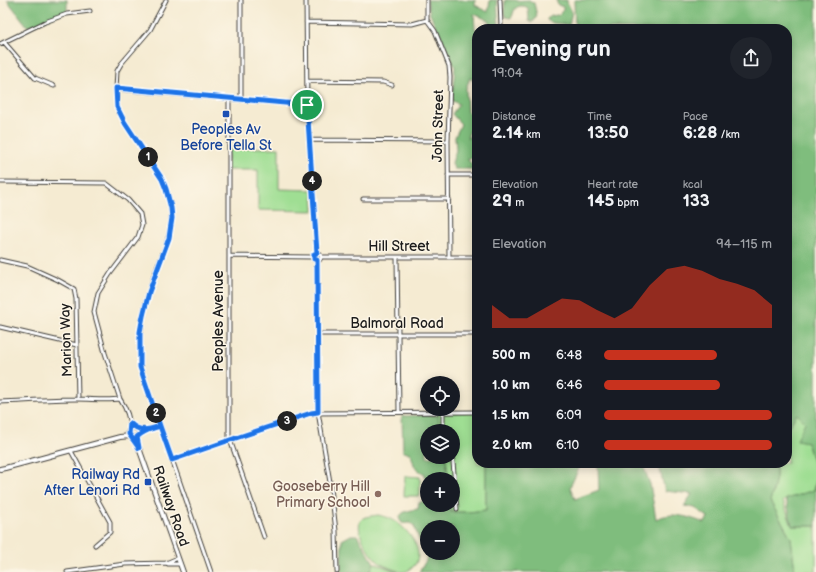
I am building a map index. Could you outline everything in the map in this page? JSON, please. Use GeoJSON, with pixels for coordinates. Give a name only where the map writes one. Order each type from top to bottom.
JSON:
{"type":"FeatureCollection","features":[{"type":"Feature","properties":{"kind":"street"},"geometry":{"type":"LineString","coordinates":[[166,0],[150,30],[121,64],[117,71],[117,107],[125,123],[162,179],[171,208],[172,218],[169,238],[149,292],[143,316],[140,332],[140,367],[211,572]]}},
{"type":"Feature","properties":{"kind":"street"},"geometry":{"type":"LineString","coordinates":[[241,0],[241,100]]}},
{"type":"Feature","properties":{"kind":"street"},"geometry":{"type":"LineString","coordinates":[[306,0],[307,105],[317,253],[314,254],[314,257]]}},
{"type":"Feature","properties":{"kind":"street","name":"John Street"},"geometry":{"type":"LineString","coordinates":[[427,0],[427,20],[434,31],[449,66],[450,77],[448,141],[449,257]]}},
{"type":"Feature","properties":{"kind":"street"},"geometry":{"type":"LineString","coordinates":[[500,0],[501,24]]}},
{"type":"Feature","properties":{"kind":"street"},"geometry":{"type":"LineString","coordinates":[[0,44],[45,22],[67,14],[90,11]]}},
{"type":"Feature","properties":{"kind":"street"},"geometry":{"type":"LineString","coordinates":[[306,22],[412,24],[427,20]]}},
{"type":"Feature","properties":{"kind":"street"},"geometry":{"type":"LineString","coordinates":[[4,42],[35,78],[54,86]]}},
{"type":"Feature","properties":{"kind":"street"},"geometry":{"type":"LineString","coordinates":[[307,81],[383,82],[392,85]]}},
{"type":"Feature","properties":{"kind":"street"},"geometry":{"type":"LineString","coordinates":[[116,88],[307,105]]}},
{"type":"Feature","properties":{"kind":"street","name":"Peoples Avenue"},"geometry":{"type":"LineString","coordinates":[[229,99],[229,437],[264,537]]}},
{"type":"Feature","properties":{"kind":"street"},"geometry":{"type":"LineString","coordinates":[[309,140],[448,141]]}},
{"type":"Feature","properties":{"kind":"street"},"geometry":{"type":"LineString","coordinates":[[448,175],[472,175]]}},
{"type":"Feature","properties":{"kind":"street"},"geometry":{"type":"LineString","coordinates":[[0,182],[106,183],[128,200],[140,214],[142,225],[138,237],[110,274],[98,293],[94,312],[105,353],[120,399],[124,405],[133,429],[139,431],[138,436]]}},
{"type":"Feature","properties":{"kind":"street"},"geometry":{"type":"LineString","coordinates":[[363,199],[449,199]]}},
{"type":"Feature","properties":{"kind":"street"},"geometry":{"type":"LineString","coordinates":[[317,253],[320,254],[321,257],[320,260],[317,260]]}},
{"type":"Feature","properties":{"kind":"street"},"geometry":{"type":"LineString","coordinates":[[229,256],[314,257],[314,259],[317,260],[318,412],[331,488],[336,531],[337,572]]}},
{"type":"Feature","properties":{"kind":"street","name":"Hill Street"},"geometry":{"type":"LineString","coordinates":[[321,257],[472,257]]}},
{"type":"Feature","properties":{"kind":"street"},"geometry":{"type":"LineString","coordinates":[[397,257],[399,412]]}},
{"type":"Feature","properties":{"kind":"street","name":"Marion Way"},"geometry":{"type":"LineString","coordinates":[[0,260],[27,266],[74,289],[76,299],[78,399]]}},
{"type":"Feature","properties":{"kind":"street"},"geometry":{"type":"LineString","coordinates":[[0,327],[77,345]]}},
{"type":"Feature","properties":{"kind":"street","name":"Balmoral Road"},"geometry":{"type":"LineString","coordinates":[[318,334],[472,334]]}},
{"type":"Feature","properties":{"kind":"street"},"geometry":{"type":"LineString","coordinates":[[0,402],[78,399],[109,401],[120,399]]}},
{"type":"Feature","properties":{"kind":"street"},"geometry":{"type":"LineString","coordinates":[[172,460],[311,413],[420,412]]}},
{"type":"Feature","properties":{"kind":"street"},"geometry":{"type":"LineString","coordinates":[[460,412],[472,412]]}},
{"type":"Feature","properties":{"kind":"street"},"geometry":{"type":"LineString","coordinates":[[0,469],[120,437],[133,429],[146,430],[160,426]]}},
{"type":"Feature","properties":{"kind":"street"},"geometry":{"type":"LineString","coordinates":[[131,437],[129,433],[133,429]]}},
{"type":"Feature","properties":{"kind":"street"},"geometry":{"type":"LineString","coordinates":[[120,437],[134,438],[146,430]]}},
{"type":"Feature","properties":{"kind":"street","name":"Railway Road"},"geometry":{"type":"LineString","coordinates":[[138,436],[139,448],[183,572]]}},
{"type":"Feature","properties":{"kind":"street","name":"Railway Road"},"geometry":{"type":"LineString","coordinates":[[131,437],[139,448]]}},
{"type":"Feature","properties":{"kind":"street"},"geometry":{"type":"LineString","coordinates":[[71,451],[110,522],[110,532],[95,545]]}},
{"type":"Feature","properties":{"kind":"street"},"geometry":{"type":"LineString","coordinates":[[166,563],[178,558]]}},
{"type":"Feature","properties":{"kind":"street"},"geometry":{"type":"LineString","coordinates":[[67,572],[125,564],[180,564]]}},
{"type":"Feature","properties":{"kind":"green space"},"geometry":{"type":"Polygon","coordinates":[[[7,0],[67,0],[67,11],[28,27],[7,0]]]}},
{"type":"Feature","properties":{"kind":"green space"},"geometry":{"type":"Polygon","coordinates":[[[427,0],[475,0],[475,5],[488,12],[490,0],[497,0],[499,24],[489,24],[488,20],[474,14],[475,24],[472,24],[472,79],[470,78],[466,88],[467,112],[472,114],[472,127],[467,138],[472,136],[472,157],[467,159],[472,164],[472,169],[454,169],[452,163],[456,150],[455,137],[461,124],[452,114],[459,104],[452,101],[455,67],[430,14],[427,0]]]}},
{"type":"Feature","properties":{"kind":"green space"},"geometry":{"type":"Polygon","coordinates":[[[505,0],[529,0],[534,3],[537,16],[534,21],[529,21],[528,8],[522,6],[515,9],[512,17],[506,17],[504,14],[505,0]]]}},
{"type":"Feature","properties":{"kind":"green space"},"geometry":{"type":"Polygon","coordinates":[[[556,0],[567,0],[572,12],[569,24],[554,23],[547,20],[550,16],[558,15],[563,10],[563,7],[558,5],[556,0]]]}},
{"type":"Feature","properties":{"kind":"green space"},"geometry":{"type":"Polygon","coordinates":[[[574,0],[816,0],[816,471],[807,442],[797,440],[805,422],[797,414],[792,422],[792,24],[575,24],[574,0]]]}},
{"type":"Feature","properties":{"kind":"green space"},"geometry":{"type":"Polygon","coordinates":[[[228,148],[279,148],[279,189],[313,190],[314,211],[258,210],[258,170],[228,170],[228,148]]]}},
{"type":"Feature","properties":{"kind":"green space"},"geometry":{"type":"Polygon","coordinates":[[[460,412],[472,412],[472,468],[486,468],[486,510],[460,512],[460,472],[447,472],[447,464],[460,464],[460,424],[439,424],[438,416],[460,416],[460,412]]]}},
{"type":"Feature","properties":{"kind":"green space"},"geometry":{"type":"Polygon","coordinates":[[[797,414],[805,422],[807,442],[816,471],[816,480],[814,490],[783,501],[792,526],[816,526],[816,572],[795,572],[791,538],[770,501],[776,477],[776,468],[792,468],[792,422],[797,414]]]}},
{"type":"Feature","properties":{"kind":"green space"},"geometry":{"type":"Polygon","coordinates":[[[402,416],[438,416],[439,424],[420,424],[420,464],[447,464],[447,472],[422,472],[415,467],[410,453],[403,452],[402,416]]]}},
{"type":"Feature","properties":{"kind":"green space"},"geometry":{"type":"Polygon","coordinates":[[[486,468],[579,468],[570,487],[575,499],[599,490],[598,468],[644,468],[650,484],[656,519],[668,515],[674,515],[687,517],[705,523],[708,517],[695,508],[684,506],[692,494],[665,491],[659,468],[776,468],[776,477],[770,501],[791,538],[795,572],[419,572],[426,560],[460,560],[460,520],[420,520],[420,541],[414,526],[411,523],[402,523],[400,521],[403,513],[418,509],[419,503],[420,512],[469,512],[486,510],[486,468]]]}},
{"type":"Feature","properties":{"kind":"green space"},"geometry":{"type":"Polygon","coordinates":[[[405,476],[420,477],[420,496],[404,496],[405,476]]]}},
{"type":"Feature","properties":{"kind":"green space"},"geometry":{"type":"Polygon","coordinates":[[[816,480],[816,526],[792,526],[786,499],[814,490],[816,480]]]}},
{"type":"Feature","properties":{"kind":"green space"},"geometry":{"type":"Polygon","coordinates":[[[378,515],[389,518],[398,523],[414,540],[418,554],[417,561],[409,570],[402,572],[384,566],[376,560],[364,542],[359,528],[360,522],[365,517],[378,515]]]}},
{"type":"Feature","properties":{"kind":"green space"},"geometry":{"type":"Polygon","coordinates":[[[351,535],[357,535],[374,563],[370,572],[341,572],[342,540],[351,535]]]}},
{"type":"Feature","properties":{"kind":"green space"},"geometry":{"type":"Polygon","coordinates":[[[374,563],[398,572],[370,572],[374,563]]]}},
{"type":"Feature","properties":{"kind":"place","name":"Peoples Av Before Tella St"},"geometry":{"type":"Point","coordinates":[226,114]}},
{"type":"Feature","properties":{"kind":"place","name":"Railway Rd After Lenori Rd"},"geometry":{"type":"Point","coordinates":[148,482]}},
{"type":"Feature","properties":{"kind":"place","name":"Gooseberry Hill Primary School"},"geometry":{"type":"Point","coordinates":[378,494]}},
{"type":"Feature","properties":{"kind":"route"},"geometry":{"type":"LineString","coordinates":[[307,105],[116,88],[117,107],[125,123],[162,179],[170,200],[172,218],[169,238],[149,292],[140,332],[140,367],[160,426],[146,430],[138,429],[130,423],[129,434],[139,448],[137,437],[146,430],[160,426],[172,460],[311,413],[318,412],[317,260],[314,259],[314,254],[317,253],[307,105]]}}]}
